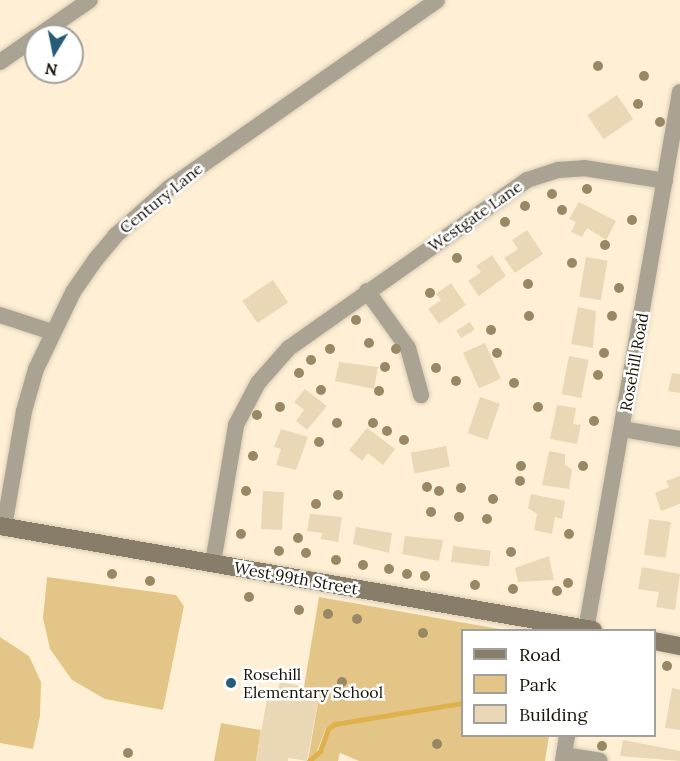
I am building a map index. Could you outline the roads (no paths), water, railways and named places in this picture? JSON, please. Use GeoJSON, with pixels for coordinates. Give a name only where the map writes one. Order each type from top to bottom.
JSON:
{"type":"FeatureCollection","features":[{"type":"Feature","properties":{"kind":"street"},"geometry":{"type":"LineString","coordinates":[[56,24],[90,0]]}},
{"type":"Feature","properties":{"kind":"street","name":"Century Lane"},"geometry":{"type":"LineString","coordinates":[[2,526],[24,411],[52,332],[96,259],[143,208],[436,0]]}},
{"type":"Feature","properties":{"kind":"street"},"geometry":{"type":"LineString","coordinates":[[0,62],[24,46]]}},
{"type":"Feature","properties":{"kind":"street","name":"Rosehill Road"},"geometry":{"type":"LineString","coordinates":[[588,629],[665,181],[675,150],[680,92]]}},
{"type":"Feature","properties":{"kind":"street","name":"Westgate Lane"},"geometry":{"type":"LineString","coordinates":[[213,563],[230,447],[250,396],[289,348],[527,180],[558,170],[584,168],[665,181]]}},
{"type":"Feature","properties":{"kind":"street"},"geometry":{"type":"LineString","coordinates":[[367,291],[408,348],[421,395]]}},
{"type":"Feature","properties":{"kind":"street"},"geometry":{"type":"LineString","coordinates":[[0,315],[52,332]]}},
{"type":"Feature","properties":{"kind":"street"},"geometry":{"type":"LineString","coordinates":[[622,429],[680,439]]}},
{"type":"Feature","properties":{"kind":"street","name":"West 99th Street"},"geometry":{"type":"LineString","coordinates":[[2,526],[582,629]]}},
{"type":"Feature","properties":{"kind":"street"},"geometry":{"type":"LineString","coordinates":[[656,641],[680,646]]}},
{"type":"Feature","properties":{"kind":"street"},"geometry":{"type":"LineString","coordinates":[[567,737],[564,758],[600,761]]}},
{"type":"Feature","properties":{"kind":"waterway"},"geometry":{"type":"LineString","coordinates":[[309,761],[320,751],[328,729],[335,724],[461,703]]}},
{"type":"Feature","properties":{"kind":"place","name":"Rosehill Elementary School"},"geometry":{"type":"Point","coordinates":[231,683]}}]}
